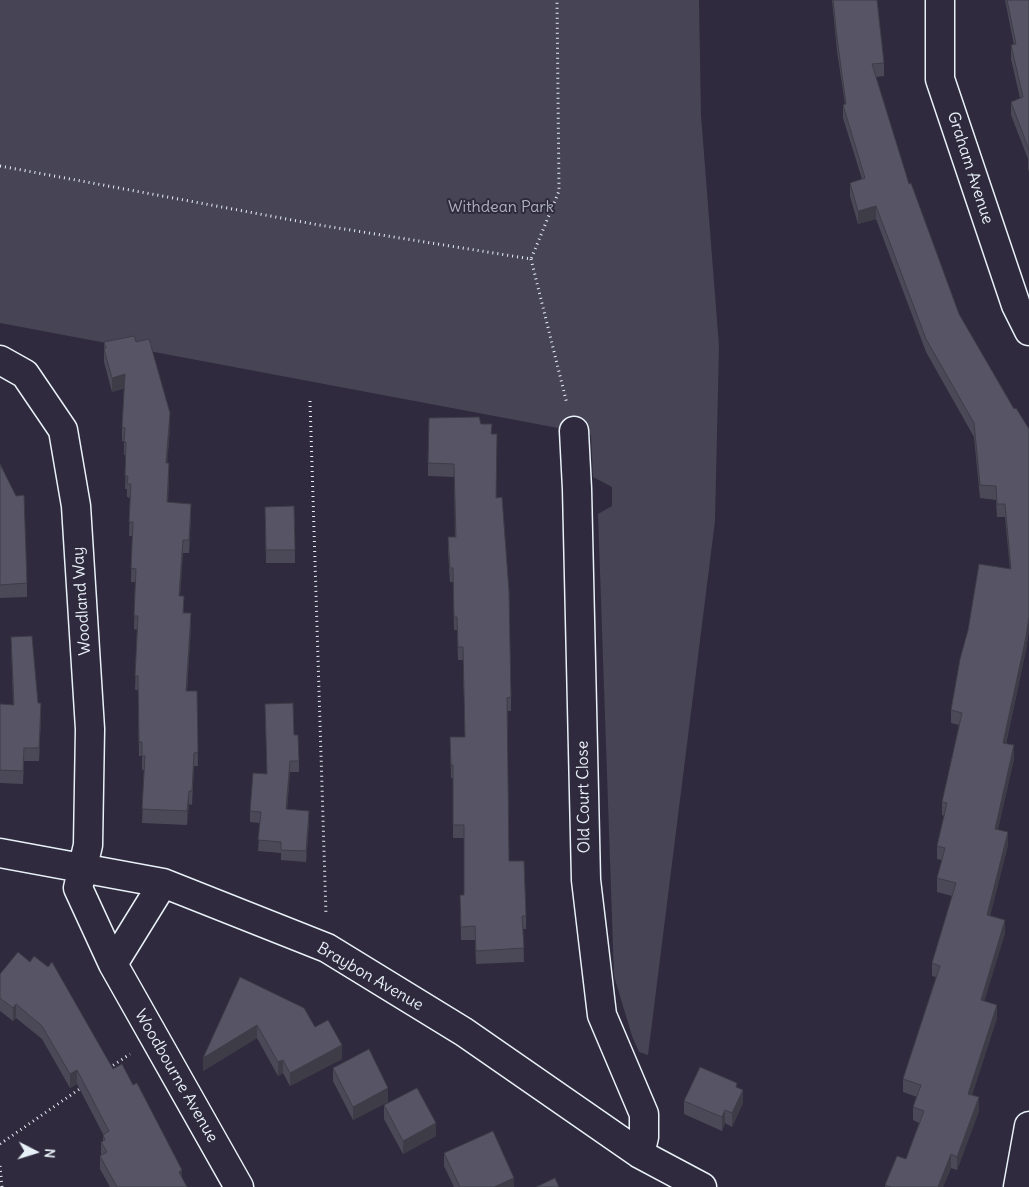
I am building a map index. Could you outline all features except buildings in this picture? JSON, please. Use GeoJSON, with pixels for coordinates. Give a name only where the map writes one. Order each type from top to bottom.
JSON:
{"type":"FeatureCollection","features":[{"type":"Feature","properties":{"kind":"street","name":"Graham Avenue"},"geometry":{"type":"LineString","coordinates":[[940,0],[940,79],[1016,305],[1029,331]]}},
{"type":"Feature","properties":{"kind":"street","name":"Woodland Way"},"geometry":{"type":"LineString","coordinates":[[0,360],[25,374],[63,430],[76,506],[90,729],[88,845],[82,868]]}},
{"type":"Feature","properties":{"kind":"street","name":"Old Court Close"},"geometry":{"type":"LineString","coordinates":[[574,431],[586,880],[602,1015],[644,1114],[644,1137],[640,1154]]}},
{"type":"Feature","properties":{"kind":"street","name":"Braybon Avenue"},"geometry":{"type":"LineString","coordinates":[[0,853],[163,883],[327,948],[464,1032],[640,1154],[702,1187]]}},
{"type":"Feature","properties":{"kind":"street","name":"Woodbourne Avenue"},"geometry":{"type":"LineString","coordinates":[[82,868],[78,888],[113,964],[239,1187]]}},
{"type":"Feature","properties":{"kind":"street"},"geometry":{"type":"LineString","coordinates":[[113,964],[163,883]]}},
{"type":"Feature","properties":{"kind":"street"},"geometry":{"type":"LineString","coordinates":[[1018,1187],[1029,1126]]}},
{"type":"Feature","properties":{"kind":"path"},"geometry":{"type":"LineString","coordinates":[[557,0],[559,191],[531,258],[574,431]]}},
{"type":"Feature","properties":{"kind":"path"},"geometry":{"type":"LineString","coordinates":[[0,166],[319,225],[531,258]]}},
{"type":"Feature","properties":{"kind":"path"},"geometry":{"type":"LineString","coordinates":[[310,401],[327,948]]}},
{"type":"Feature","properties":{"kind":"path"},"geometry":{"type":"LineString","coordinates":[[106,1071],[154,1038]]}},
{"type":"Feature","properties":{"kind":"path"},"geometry":{"type":"LineString","coordinates":[[0,1144],[82,1087]]}},
{"type":"Feature","properties":{"kind":"path"},"geometry":{"type":"LineString","coordinates":[[0,1166],[2,1187]]}},
{"type":"Feature","properties":{"kind":"green space","name":"Withdean Park"},"geometry":{"type":"Polygon","coordinates":[[[0,0],[699,0],[701,115],[719,346],[715,521],[648,1055],[639,1052],[632,1036],[614,976],[598,514],[612,506],[612,487],[593,477],[591,435],[0,323],[0,0]]]}}]}
